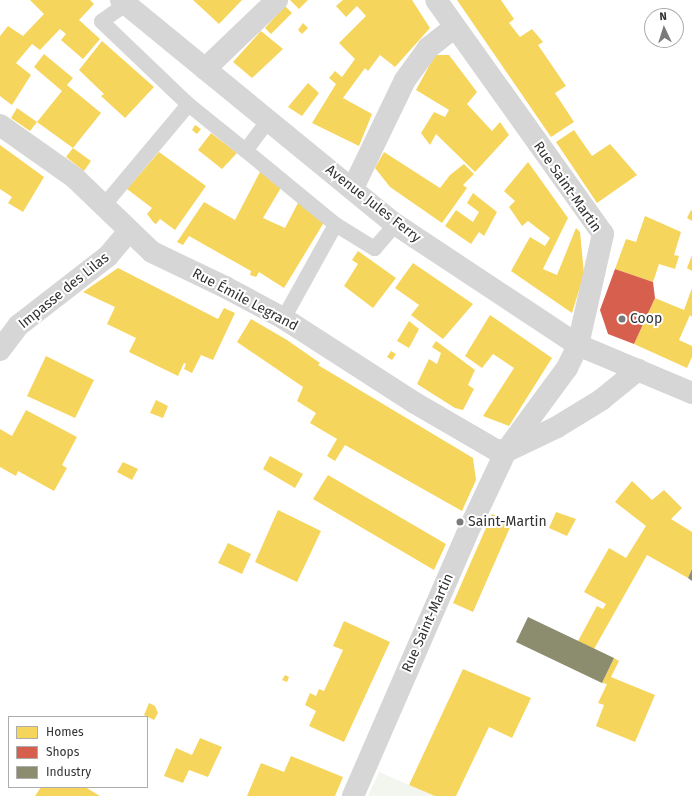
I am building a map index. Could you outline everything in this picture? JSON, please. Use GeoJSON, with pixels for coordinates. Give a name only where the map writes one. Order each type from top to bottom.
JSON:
{"type":"FeatureCollection","features":[{"type":"Feature","properties":{"kind":"street"},"geometry":{"type":"LineString","coordinates":[[205,69],[277,0]]}},
{"type":"Feature","properties":{"kind":"street","name":"Rue Saint-Martin"},"geometry":{"type":"LineString","coordinates":[[353,796],[468,532],[506,451],[566,368],[578,345],[603,234],[436,0]]}},
{"type":"Feature","properties":{"kind":"street","name":"Avenue Jules Ferry"},"geometry":{"type":"LineString","coordinates":[[123,2],[267,121],[353,188],[395,224],[578,345],[692,393]]}},
{"type":"Feature","properties":{"kind":"street"},"geometry":{"type":"LineString","coordinates":[[353,188],[405,80],[428,48],[455,27]]}},
{"type":"Feature","properties":{"kind":"street","name":"Rue Émile Legrand"},"geometry":{"type":"LineString","coordinates":[[0,125],[76,178],[105,203],[128,232],[152,252],[225,287],[283,318],[421,407],[496,450],[506,451]]}},
{"type":"Feature","properties":{"kind":"street","name":"Impasse des Lilas"},"geometry":{"type":"LineString","coordinates":[[0,350],[19,325],[108,256],[128,232]]}},
{"type":"Feature","properties":{"kind":"street"},"geometry":{"type":"LineString","coordinates":[[506,451],[558,427],[601,400],[638,370]]}},
{"type":"Feature","properties":{"kind":"lane"},"geometry":{"type":"LineString","coordinates":[[123,2],[101,21],[188,104],[335,224],[374,248],[395,224]]}},
{"type":"Feature","properties":{"kind":"lane"},"geometry":{"type":"LineString","coordinates":[[105,203],[188,104]]}},
{"type":"Feature","properties":{"kind":"lane"},"geometry":{"type":"LineString","coordinates":[[245,150],[267,121]]}},
{"type":"Feature","properties":{"kind":"lane"},"geometry":{"type":"LineString","coordinates":[[283,318],[335,224]]}},
{"type":"Feature","properties":{"kind":"shaded area"},"geometry":{"type":"Polygon","coordinates":[[[379,772],[435,796],[368,796],[379,772]]]}},
{"type":"Feature","properties":{"kind":"building: Homes"},"geometry":{"type":"Polygon","coordinates":[[[30,0],[90,0],[94,4],[79,20],[100,39],[83,59],[61,40],[66,34],[60,29],[40,50],[32,44],[16,63],[31,75],[12,105],[0,96],[0,36],[8,26],[23,36],[44,14],[30,0]]]}},
{"type":"Feature","properties":{"kind":"building: Homes"},"geometry":{"type":"Polygon","coordinates":[[[193,0],[242,0],[219,24],[193,0]]]}},
{"type":"Feature","properties":{"kind":"building: Homes"},"geometry":{"type":"Polygon","coordinates":[[[290,0],[308,0],[299,9],[290,0]]]}},
{"type":"Feature","properties":{"kind":"building: Homes"},"geometry":{"type":"Polygon","coordinates":[[[343,0],[412,0],[430,28],[395,67],[380,55],[368,71],[365,68],[343,98],[372,114],[359,146],[312,123],[336,84],[329,78],[335,71],[342,77],[355,59],[339,43],[366,16],[357,6],[346,17],[336,6],[343,0]]]}},
{"type":"Feature","properties":{"kind":"building: Homes"},"geometry":{"type":"Polygon","coordinates":[[[457,0],[501,0],[514,19],[509,23],[520,37],[532,29],[543,42],[538,45],[566,86],[555,93],[574,122],[551,137],[457,0]]]}},
{"type":"Feature","properties":{"kind":"building: Homes"},"geometry":{"type":"Polygon","coordinates":[[[285,6],[292,13],[271,34],[265,28],[285,6]]]}},
{"type":"Feature","properties":{"kind":"building: Homes"},"geometry":{"type":"Polygon","coordinates":[[[303,23],[308,28],[302,34],[298,30],[303,23]]]}},
{"type":"Feature","properties":{"kind":"building: Homes"},"geometry":{"type":"Polygon","coordinates":[[[261,31],[283,49],[252,78],[233,62],[261,31]]]}},
{"type":"Feature","properties":{"kind":"building: Homes"},"geometry":{"type":"Polygon","coordinates":[[[102,41],[154,87],[125,118],[101,96],[104,94],[79,70],[102,41]]]}},
{"type":"Feature","properties":{"kind":"building: Homes"},"geometry":{"type":"Polygon","coordinates":[[[44,54],[73,78],[67,85],[101,113],[73,148],[37,122],[62,91],[34,67],[44,54]]]}},
{"type":"Feature","properties":{"kind":"building: Homes"},"geometry":{"type":"Polygon","coordinates":[[[435,55],[449,55],[477,92],[467,104],[492,131],[500,122],[509,135],[475,172],[436,134],[430,145],[421,133],[434,112],[445,117],[449,110],[416,90],[435,55]]]}},
{"type":"Feature","properties":{"kind":"building: Homes"},"geometry":{"type":"Polygon","coordinates":[[[308,83],[319,93],[302,116],[288,107],[308,83]]]}},
{"type":"Feature","properties":{"kind":"building: Homes"},"geometry":{"type":"Polygon","coordinates":[[[17,108],[37,122],[30,131],[11,118],[17,108]]]}},
{"type":"Feature","properties":{"kind":"building: Homes"},"geometry":{"type":"Polygon","coordinates":[[[195,125],[201,129],[197,134],[192,130],[195,125]]]}},
{"type":"Feature","properties":{"kind":"building: Homes"},"geometry":{"type":"Polygon","coordinates":[[[574,130],[592,156],[610,144],[637,175],[597,203],[556,142],[574,130]]]}},
{"type":"Feature","properties":{"kind":"building: Homes"},"geometry":{"type":"Polygon","coordinates":[[[211,133],[237,153],[222,169],[198,150],[211,133]]]}},
{"type":"Feature","properties":{"kind":"building: Homes"},"geometry":{"type":"Polygon","coordinates":[[[0,145],[44,177],[23,212],[8,203],[12,197],[0,189],[0,145]]]}},
{"type":"Feature","properties":{"kind":"building: Homes"},"geometry":{"type":"Polygon","coordinates":[[[73,148],[91,161],[84,171],[66,157],[73,148]]]}},
{"type":"Feature","properties":{"kind":"building: Homes"},"geometry":{"type":"Polygon","coordinates":[[[159,152],[206,186],[175,230],[160,219],[156,224],[154,223],[147,214],[152,208],[127,189],[159,152]]]}},
{"type":"Feature","properties":{"kind":"building: Homes"},"geometry":{"type":"Polygon","coordinates":[[[384,152],[440,188],[450,175],[464,164],[474,174],[463,185],[467,188],[442,223],[390,187],[375,168],[384,152]]]}},
{"type":"Feature","properties":{"kind":"building: Homes"},"geometry":{"type":"Polygon","coordinates":[[[528,162],[568,218],[543,269],[557,275],[576,228],[580,232],[584,274],[572,313],[511,271],[530,237],[545,246],[550,238],[528,221],[522,226],[509,207],[515,201],[504,191],[528,162]]]}},
{"type":"Feature","properties":{"kind":"building: Homes"},"geometry":{"type":"Polygon","coordinates":[[[261,170],[282,186],[263,218],[285,228],[300,199],[326,219],[284,288],[259,272],[256,277],[250,275],[251,271],[189,236],[183,245],[177,242],[204,202],[235,220],[261,170]]]}},
{"type":"Feature","properties":{"kind":"building: Homes"},"geometry":{"type":"Polygon","coordinates":[[[473,193],[497,212],[484,236],[479,232],[471,244],[445,226],[456,210],[473,222],[479,212],[467,203],[473,193]]]}},
{"type":"Feature","properties":{"kind":"building: Homes"},"geometry":{"type":"Polygon","coordinates":[[[691,210],[692,211],[692,221],[687,218],[691,210]]]}},
{"type":"Feature","properties":{"kind":"building: Homes"},"geometry":{"type":"Polygon","coordinates":[[[645,216],[681,232],[674,255],[679,256],[675,269],[659,264],[653,282],[615,269],[626,239],[636,242],[645,216]]]}},
{"type":"Feature","properties":{"kind":"building: Homes"},"geometry":{"type":"Polygon","coordinates":[[[358,251],[396,278],[373,308],[344,286],[358,264],[352,260],[358,251]]]}},
{"type":"Feature","properties":{"kind":"building: Homes"},"geometry":{"type":"Polygon","coordinates":[[[692,255],[692,271],[687,268],[692,255]]]}},
{"type":"Feature","properties":{"kind":"building: Homes"},"geometry":{"type":"Polygon","coordinates":[[[413,263],[473,304],[443,339],[411,315],[419,305],[395,288],[413,263]]]}},
{"type":"Feature","properties":{"kind":"building: Homes"},"geometry":{"type":"Polygon","coordinates":[[[118,268],[218,319],[224,308],[235,313],[213,360],[201,355],[192,373],[184,369],[186,364],[184,363],[178,376],[129,352],[136,338],[107,324],[115,307],[83,292],[118,268]]]}},
{"type":"Feature","properties":{"kind":"building: Homes"},"geometry":{"type":"Polygon","coordinates":[[[692,288],[692,317],[690,315],[679,340],[692,346],[692,357],[687,368],[634,344],[655,298],[684,310],[692,288]]]}},
{"type":"Feature","properties":{"kind":"building: Homes"},"geometry":{"type":"Polygon","coordinates":[[[490,315],[552,358],[509,426],[483,416],[514,368],[493,354],[482,368],[465,356],[490,315]]]}},
{"type":"Feature","properties":{"kind":"building: Homes"},"geometry":{"type":"Polygon","coordinates":[[[251,319],[287,340],[320,363],[318,365],[473,458],[476,480],[462,511],[345,445],[335,461],[327,456],[337,439],[310,423],[316,413],[297,401],[303,387],[237,342],[251,319]]]}},
{"type":"Feature","properties":{"kind":"building: Homes"},"geometry":{"type":"Polygon","coordinates":[[[409,321],[419,329],[409,348],[397,341],[409,321]]]}},
{"type":"Feature","properties":{"kind":"building: Homes"},"geometry":{"type":"Polygon","coordinates":[[[436,341],[475,370],[468,385],[474,389],[463,410],[455,408],[417,384],[429,359],[437,364],[441,353],[432,347],[436,341]]]}},
{"type":"Feature","properties":{"kind":"building: Homes"},"geometry":{"type":"Polygon","coordinates":[[[391,351],[396,354],[392,360],[387,357],[391,351]]]}},
{"type":"Feature","properties":{"kind":"building: Homes"},"geometry":{"type":"Polygon","coordinates":[[[46,356],[94,380],[75,418],[27,396],[46,356]]]}},
{"type":"Feature","properties":{"kind":"building: Homes"},"geometry":{"type":"Polygon","coordinates":[[[156,400],[168,406],[163,418],[150,413],[156,400]]]}},
{"type":"Feature","properties":{"kind":"building: Homes"},"geometry":{"type":"Polygon","coordinates":[[[26,410],[77,437],[62,465],[67,468],[54,491],[18,471],[16,476],[0,467],[0,429],[12,436],[26,410]]]}},
{"type":"Feature","properties":{"kind":"building: Homes"},"geometry":{"type":"Polygon","coordinates":[[[270,456],[303,474],[295,488],[263,469],[270,456]]]}},
{"type":"Feature","properties":{"kind":"building: Homes"},"geometry":{"type":"Polygon","coordinates":[[[123,462],[138,469],[132,480],[117,472],[123,462]]]}},
{"type":"Feature","properties":{"kind":"building: Homes"},"geometry":{"type":"Polygon","coordinates":[[[328,475],[446,544],[434,570],[313,499],[328,475]]]}},
{"type":"Feature","properties":{"kind":"building: Homes"},"geometry":{"type":"Polygon","coordinates":[[[632,481],[652,500],[664,490],[682,508],[671,519],[692,532],[692,569],[688,578],[647,555],[594,649],[578,641],[597,606],[603,609],[606,604],[584,592],[609,548],[626,558],[646,526],[615,502],[632,481]]]}},
{"type":"Feature","properties":{"kind":"building: Homes"},"geometry":{"type":"Polygon","coordinates":[[[278,510],[321,531],[297,582],[255,562],[278,510]]]}},
{"type":"Feature","properties":{"kind":"building: Homes"},"geometry":{"type":"Polygon","coordinates":[[[556,512],[576,519],[567,536],[549,528],[556,512]]]}},
{"type":"Feature","properties":{"kind":"building: Homes"},"geometry":{"type":"Polygon","coordinates":[[[492,514],[512,523],[473,612],[453,603],[492,514]]]}},
{"type":"Feature","properties":{"kind":"building: Homes"},"geometry":{"type":"Polygon","coordinates":[[[228,543],[251,554],[242,574],[218,563],[228,543]]]}},
{"type":"Feature","properties":{"kind":"building: Homes"},"geometry":{"type":"Polygon","coordinates":[[[344,621],[390,642],[344,742],[309,726],[316,711],[305,705],[310,693],[316,696],[319,689],[324,691],[343,650],[333,646],[344,621]]]}},
{"type":"Feature","properties":{"kind":"building: Homes"},"geometry":{"type":"Polygon","coordinates":[[[614,658],[619,661],[611,677],[655,695],[635,742],[596,726],[604,705],[598,703],[607,684],[602,683],[614,658]]]}},
{"type":"Feature","properties":{"kind":"building: Homes"},"geometry":{"type":"Polygon","coordinates":[[[463,669],[531,698],[512,738],[489,727],[456,796],[435,796],[409,785],[463,669]]]}},
{"type":"Feature","properties":{"kind":"building: Homes"},"geometry":{"type":"Polygon","coordinates":[[[285,675],[289,677],[287,682],[282,680],[285,675]]]}},
{"type":"Feature","properties":{"kind":"building: Homes"},"geometry":{"type":"Polygon","coordinates":[[[149,703],[155,706],[158,713],[154,720],[144,715],[149,703]]]}},
{"type":"Feature","properties":{"kind":"building: Homes"},"geometry":{"type":"Polygon","coordinates":[[[200,738],[222,747],[208,777],[189,770],[183,783],[164,776],[176,748],[192,755],[200,738]]]}},
{"type":"Feature","properties":{"kind":"building: Homes"},"geometry":{"type":"Polygon","coordinates":[[[291,756],[343,777],[335,796],[247,796],[261,763],[284,772],[291,756]]]}},
{"type":"Feature","properties":{"kind":"building: Homes"},"geometry":{"type":"Polygon","coordinates":[[[40,788],[87,788],[100,796],[35,796],[40,788]]]}},
{"type":"Feature","properties":{"kind":"building: Shops"},"geometry":{"type":"Polygon","coordinates":[[[615,269],[653,282],[655,298],[634,344],[608,334],[600,310],[615,269]]]}},
{"type":"Feature","properties":{"kind":"building: Industry"},"geometry":{"type":"Polygon","coordinates":[[[692,569],[692,581],[688,578],[692,569]]]}},
{"type":"Feature","properties":{"kind":"building: Industry"},"geometry":{"type":"Polygon","coordinates":[[[528,617],[614,658],[602,683],[516,642],[528,617]]]}},
{"type":"Feature","properties":{"kind":"place","name":"Coop"},"geometry":{"type":"Point","coordinates":[622,319]}},
{"type":"Feature","properties":{"kind":"place","name":"Saint-Martin"},"geometry":{"type":"Point","coordinates":[460,522]}}]}
